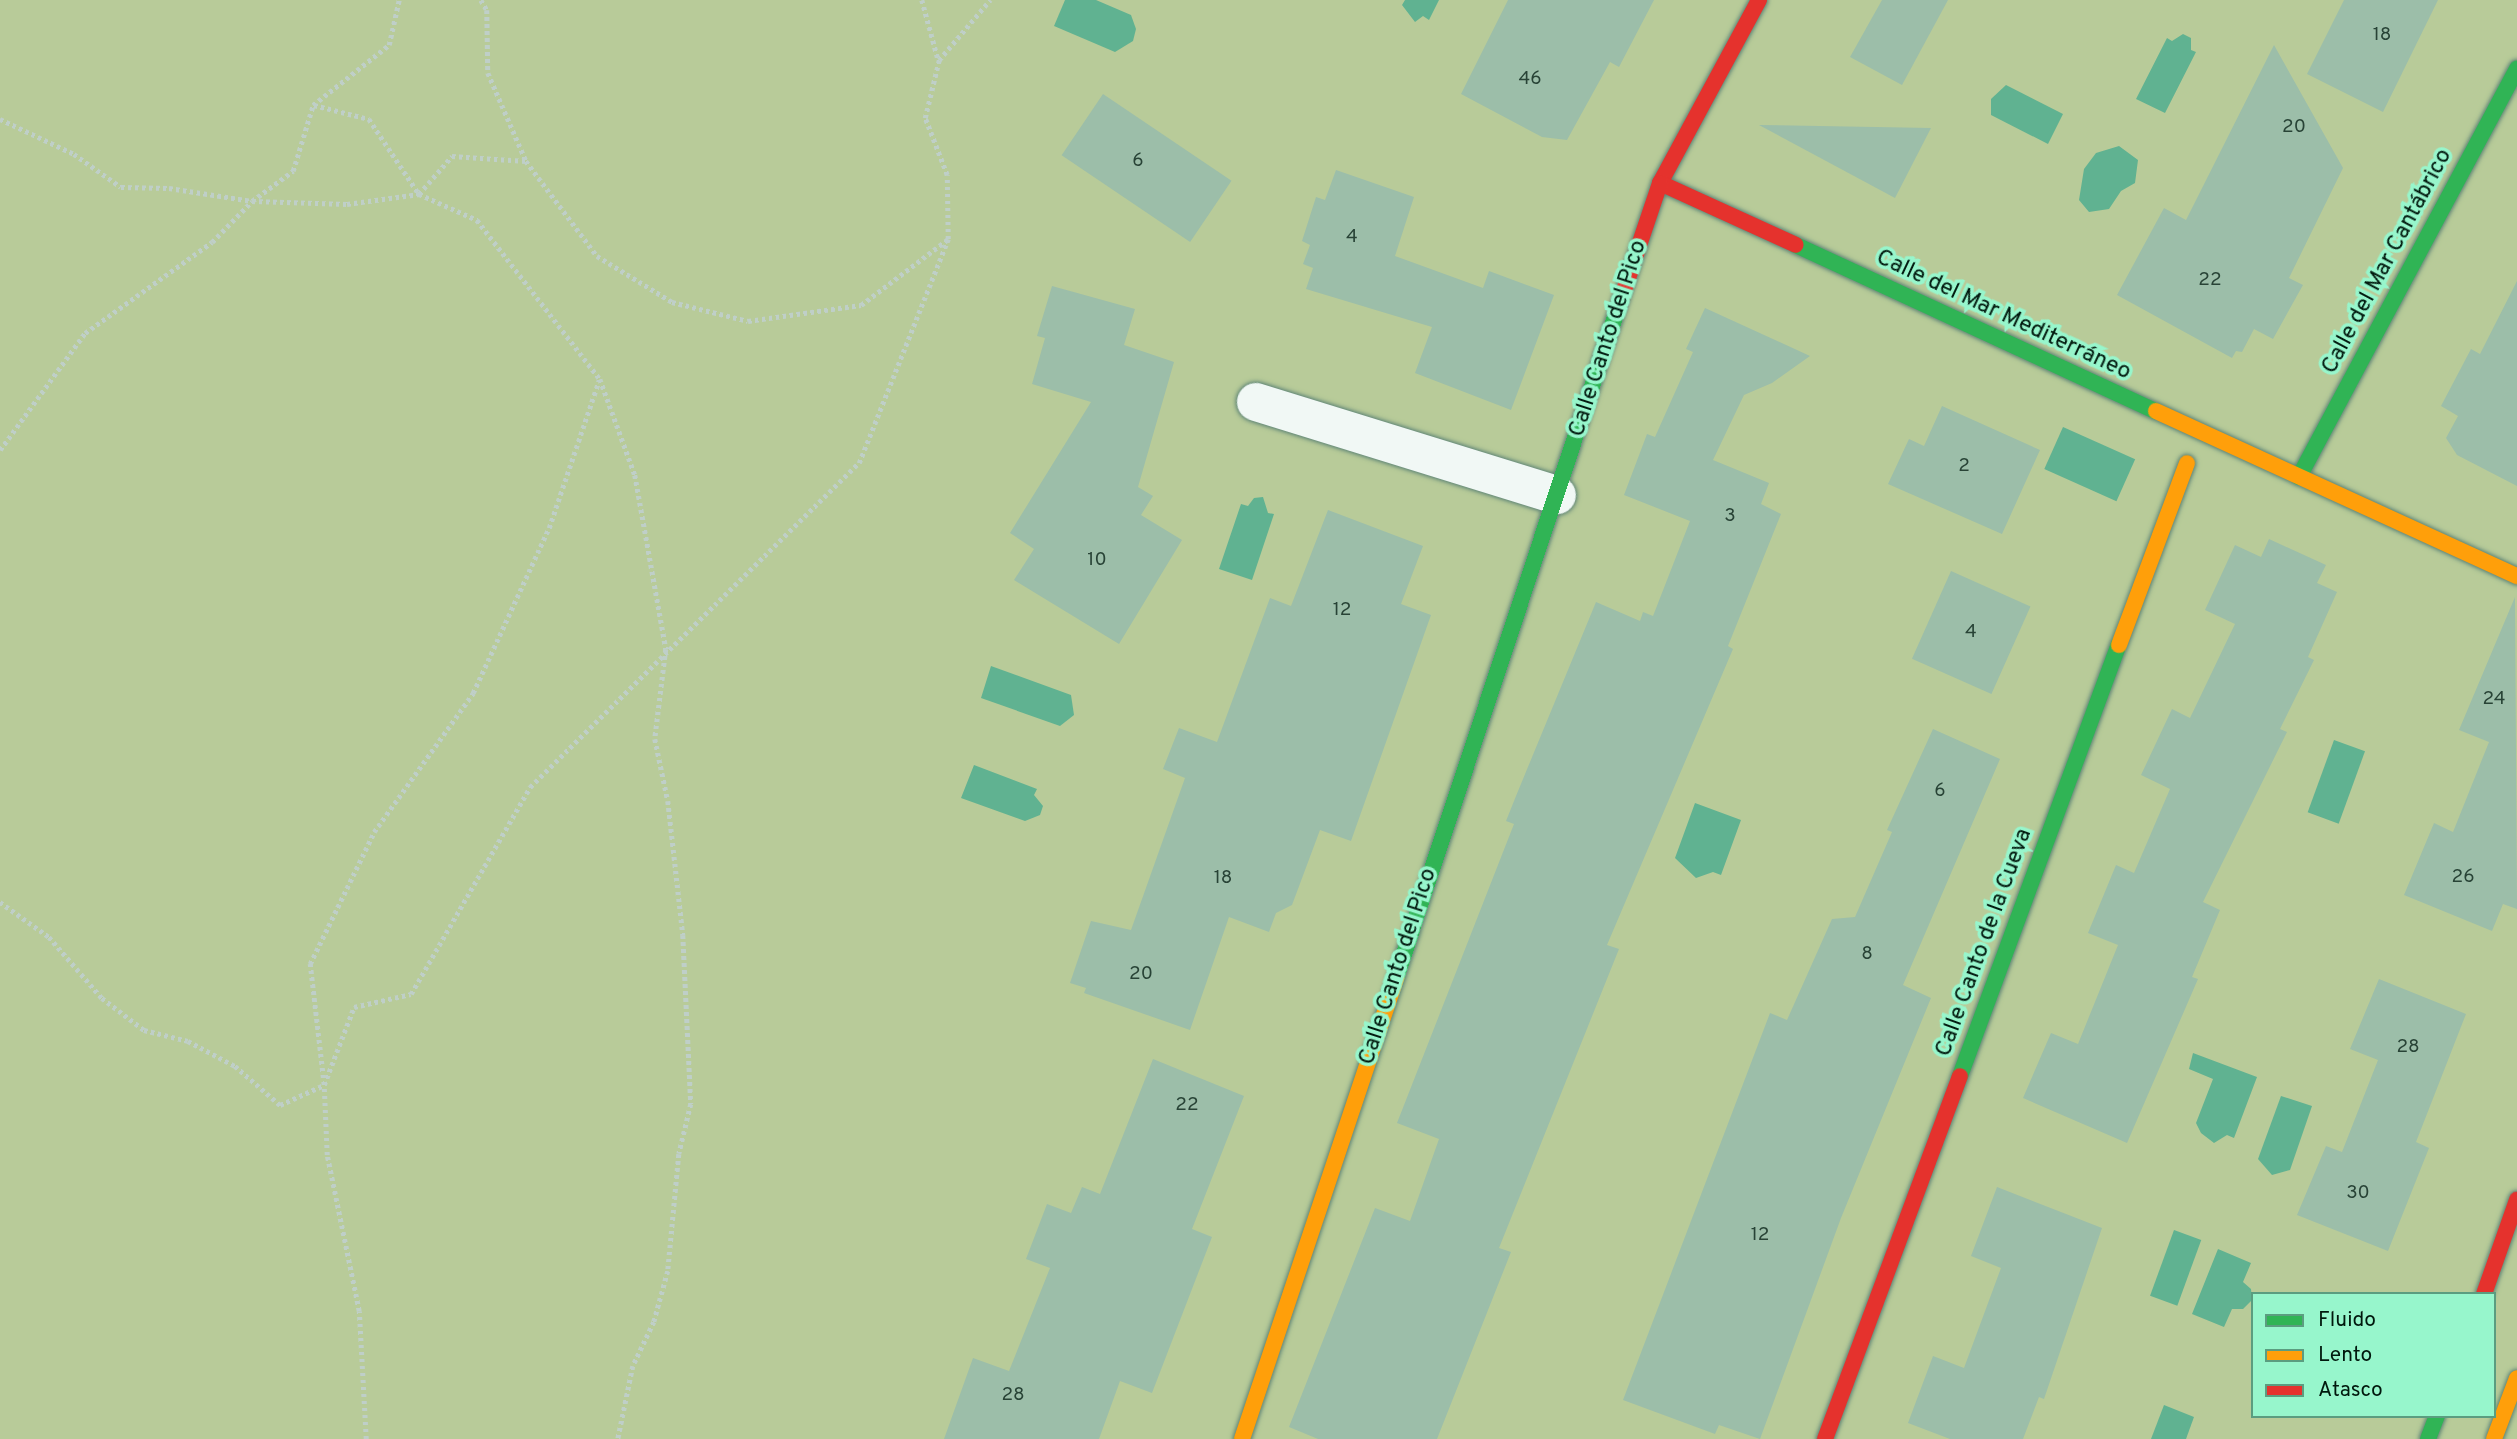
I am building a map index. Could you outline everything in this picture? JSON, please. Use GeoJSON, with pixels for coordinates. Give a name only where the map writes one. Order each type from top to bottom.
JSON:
{"type":"FeatureCollection","features":[{"type":"Feature","properties":{"kind":"street"},"geometry":{"type":"LineString","coordinates":[[1660,183],[1759,0]]}},
{"type":"Feature","properties":{"kind":"street","name":"Calle del Mar Cantábrico"},"geometry":{"type":"LineString","coordinates":[[2299,477],[2517,68]]}},
{"type":"Feature","properties":{"kind":"street","name":"Calle del Mar Mediterráneo"},"geometry":{"type":"LineString","coordinates":[[1660,183],[2517,576]]}},
{"type":"Feature","properties":{"kind":"street","name":"Calle Canto del Pico"},"geometry":{"type":"LineString","coordinates":[[1241,1439],[1660,183]]}},
{"type":"Feature","properties":{"kind":"street"},"geometry":{"type":"LineString","coordinates":[[1256,402],[1557,495]]}},
{"type":"Feature","properties":{"kind":"street","name":"Calle Canto de la Cueva"},"geometry":{"type":"LineString","coordinates":[[1825,1439],[2187,463]]}},
{"type":"Feature","properties":{"kind":"street"},"geometry":{"type":"LineString","coordinates":[[2485,1292],[2517,1200]]}},
{"type":"Feature","properties":{"kind":"street"},"geometry":{"type":"LineString","coordinates":[[2494,1439],[2517,1378]]}},
{"type":"Feature","properties":{"kind":"street"},"geometry":{"type":"LineString","coordinates":[[2428,1439],[2436,1418]]}},
{"type":"Feature","properties":{"kind":"path"},"geometry":{"type":"LineString","coordinates":[[0,450],[85,333],[127,307],[212,242],[252,201],[293,171],[313,105],[389,45],[399,0]]}},
{"type":"Feature","properties":{"kind":"path"},"geometry":{"type":"LineString","coordinates":[[481,0],[487,10],[488,73],[526,161],[597,256],[672,302],[748,321],[861,305],[948,239]]}},
{"type":"Feature","properties":{"kind":"path"},"geometry":{"type":"LineString","coordinates":[[922,0],[939,60]]}},
{"type":"Feature","properties":{"kind":"path"},"geometry":{"type":"LineString","coordinates":[[0,902],[49,937],[102,998],[145,1030],[188,1041],[235,1066],[280,1105],[324,1085],[354,1007],[411,994],[530,787],[666,649],[859,463],[948,239],[947,175],[925,118],[939,60],[990,0]]}},
{"type":"Feature","properties":{"kind":"path"},"geometry":{"type":"LineString","coordinates":[[313,105],[369,119],[419,194]]}},
{"type":"Feature","properties":{"kind":"path"},"geometry":{"type":"LineString","coordinates":[[0,119],[75,154],[121,187],[169,188],[252,201],[347,204],[419,194],[477,220],[600,379],[635,475],[666,649],[655,739],[668,801],[683,935],[691,1104],[679,1154],[668,1271],[654,1322],[633,1366],[618,1439]]}},
{"type":"Feature","properties":{"kind":"path"},"geometry":{"type":"LineString","coordinates":[[419,194],[452,156],[526,161]]}},
{"type":"Feature","properties":{"kind":"path"},"geometry":{"type":"LineString","coordinates":[[366,1439],[359,1311],[327,1154],[324,1085],[310,964],[374,832],[473,693],[549,528],[600,379]]}},
{"type":"Feature","properties":{"kind":"shaded area"},"geometry":{"type":"Polygon","coordinates":[[[0,0],[2517,0],[2517,1439],[0,1439],[0,0]]]}},
{"type":"Feature","properties":{"kind":"shaded area"},"geometry":{"type":"Polygon","coordinates":[[[1065,0],[1096,0],[1131,15],[1136,29],[1133,41],[1115,52],[1054,26],[1065,0]]]}},
{"type":"Feature","properties":{"kind":"shaded area"},"geometry":{"type":"Polygon","coordinates":[[[1405,0],[1439,0],[1429,20],[1423,16],[1415,22],[1402,5],[1405,0]]]}},
{"type":"Feature","properties":{"kind":"shaded area"},"geometry":{"type":"Polygon","coordinates":[[[2183,34],[2191,38],[2191,50],[2196,52],[2165,113],[2136,99],[2167,38],[2172,41],[2183,34]]]}},
{"type":"Feature","properties":{"kind":"shaded area"},"geometry":{"type":"Polygon","coordinates":[[[2006,85],[2063,114],[2048,144],[1991,115],[1991,99],[2006,85]]]}},
{"type":"Feature","properties":{"kind":"shaded area"},"geometry":{"type":"Polygon","coordinates":[[[2119,146],[2138,160],[2135,183],[2121,191],[2109,209],[2089,212],[2079,200],[2084,169],[2096,153],[2119,146]]]}},
{"type":"Feature","properties":{"kind":"shaded area"},"geometry":{"type":"Polygon","coordinates":[[[2063,427],[2135,459],[2116,501],[2044,469],[2063,427]]]}},
{"type":"Feature","properties":{"kind":"shaded area"},"geometry":{"type":"Polygon","coordinates":[[[1263,497],[1268,513],[1274,514],[1252,580],[1219,569],[1241,504],[1248,506],[1254,498],[1263,497]]]}},
{"type":"Feature","properties":{"kind":"shaded area"},"geometry":{"type":"Polygon","coordinates":[[[991,666],[1071,695],[1074,715],[1060,726],[981,698],[991,666]]]}},
{"type":"Feature","properties":{"kind":"shaded area"},"geometry":{"type":"Polygon","coordinates":[[[2334,740],[2365,751],[2339,824],[2308,812],[2334,740]]]}},
{"type":"Feature","properties":{"kind":"shaded area"},"geometry":{"type":"Polygon","coordinates":[[[974,765],[1037,789],[1034,795],[1043,806],[1040,815],[1025,821],[961,798],[974,765]]]}},
{"type":"Feature","properties":{"kind":"shaded area"},"geometry":{"type":"Polygon","coordinates":[[[1695,803],[1741,820],[1721,875],[1713,872],[1696,878],[1675,858],[1695,803]]]}},
{"type":"Feature","properties":{"kind":"shaded area"},"geometry":{"type":"Polygon","coordinates":[[[2193,1053],[2257,1077],[2234,1138],[2227,1135],[2214,1143],[2201,1133],[2196,1123],[2213,1079],[2189,1069],[2193,1053]]]}},
{"type":"Feature","properties":{"kind":"shaded area"},"geometry":{"type":"Polygon","coordinates":[[[2281,1096],[2312,1106],[2290,1170],[2272,1175],[2258,1159],[2281,1096]]]}},
{"type":"Feature","properties":{"kind":"shaded area"},"geometry":{"type":"Polygon","coordinates":[[[2174,1230],[2201,1240],[2177,1306],[2150,1296],[2174,1230]]]}},
{"type":"Feature","properties":{"kind":"shaded area"},"geometry":{"type":"Polygon","coordinates":[[[2218,1249],[2251,1263],[2243,1282],[2251,1289],[2251,1301],[2243,1309],[2232,1309],[2224,1327],[2192,1314],[2218,1249]]]}},
{"type":"Feature","properties":{"kind":"shaded area"},"geometry":{"type":"Polygon","coordinates":[[[2164,1405],[2194,1417],[2186,1439],[2151,1439],[2164,1405]]]}},
{"type":"Feature","properties":{"kind":"building"},"geometry":{"type":"Polygon","coordinates":[[[1508,0],[1654,0],[1619,67],[1610,62],[1567,140],[1542,137],[1461,94],[1508,0]]]}},
{"type":"Feature","properties":{"kind":"building"},"geometry":{"type":"Polygon","coordinates":[[[1882,0],[1948,0],[1902,85],[1850,57],[1882,0]]]}},
{"type":"Feature","properties":{"kind":"building"},"geometry":{"type":"Polygon","coordinates":[[[2344,0],[2438,0],[2383,112],[2307,74],[2344,0]]]}},
{"type":"Feature","properties":{"kind":"building"},"geometry":{"type":"Polygon","coordinates":[[[2274,45],[2343,168],[2289,278],[2303,285],[2273,339],[2254,329],[2242,352],[2236,351],[2232,358],[2117,295],[2164,208],[2186,220],[2274,45]]]}},
{"type":"Feature","properties":{"kind":"building"},"geometry":{"type":"Polygon","coordinates":[[[1103,94],[1232,181],[1190,242],[1062,155],[1103,94]]]}},
{"type":"Feature","properties":{"kind":"building"},"geometry":{"type":"Polygon","coordinates":[[[1759,125],[1931,128],[1895,198],[1759,125]]]}},
{"type":"Feature","properties":{"kind":"building"},"geometry":{"type":"Polygon","coordinates":[[[1336,170],[1414,197],[1395,256],[1483,288],[1489,271],[1554,295],[1511,410],[1415,373],[1432,327],[1306,289],[1313,268],[1303,264],[1310,245],[1302,241],[1316,197],[1325,200],[1336,170]]]}},
{"type":"Feature","properties":{"kind":"building"},"geometry":{"type":"Polygon","coordinates":[[[2517,281],[2517,486],[2457,455],[2446,438],[2458,416],[2441,406],[2471,349],[2480,354],[2517,281]]]}},
{"type":"Feature","properties":{"kind":"building"},"geometry":{"type":"Polygon","coordinates":[[[1052,286],[1135,309],[1124,345],[1174,362],[1138,487],[1153,496],[1141,515],[1182,540],[1119,644],[1014,580],[1034,549],[1010,533],[1091,402],[1032,384],[1045,338],[1037,336],[1052,286]]]}},
{"type":"Feature","properties":{"kind":"building"},"geometry":{"type":"Polygon","coordinates":[[[1705,308],[1810,356],[1772,383],[1744,395],[1713,460],[1769,483],[1761,504],[1781,514],[1728,646],[1733,649],[1607,945],[1619,949],[1499,1248],[1511,1252],[1437,1439],[1318,1439],[1289,1427],[1375,1208],[1410,1221],[1439,1139],[1397,1123],[1514,824],[1506,821],[1516,796],[1596,602],[1640,621],[1643,612],[1653,616],[1690,521],[1624,495],[1647,434],[1655,437],[1693,352],[1686,349],[1705,308]]]}},
{"type":"Feature","properties":{"kind":"building"},"geometry":{"type":"Polygon","coordinates":[[[1942,406],[2040,450],[2002,534],[1888,484],[1909,439],[1924,446],[1942,406]]]}},
{"type":"Feature","properties":{"kind":"building"},"geometry":{"type":"Polygon","coordinates":[[[1328,510],[1423,546],[1401,604],[1431,615],[1351,841],[1320,830],[1292,905],[1276,913],[1269,932],[1229,917],[1190,1030],[1084,993],[1086,988],[1070,983],[1091,921],[1131,930],[1185,778],[1163,769],[1179,728],[1217,742],[1270,598],[1291,606],[1328,510]]]}},
{"type":"Feature","properties":{"kind":"building"},"geometry":{"type":"Polygon","coordinates":[[[2269,539],[2326,565],[2317,583],[2337,592],[2308,657],[2314,660],[2280,729],[2287,732],[2203,902],[2220,910],[2192,977],[2198,979],[2127,1143],[2023,1098],[2051,1033],[2078,1044],[2118,945],[2088,933],[2116,865],[2134,873],[2170,789],[2141,775],[2172,709],[2190,718],[2235,624],[2205,610],[2235,545],[2261,557],[2269,539]]]}},
{"type":"Feature","properties":{"kind":"building"},"geometry":{"type":"Polygon","coordinates":[[[1951,571],[2030,606],[1991,694],[1912,659],[1951,571]]]}},
{"type":"Feature","properties":{"kind":"building"},"geometry":{"type":"Polygon","coordinates":[[[2515,597],[2517,909],[2503,904],[2492,931],[2404,895],[2434,823],[2453,832],[2489,742],[2459,730],[2515,597]]]}},
{"type":"Feature","properties":{"kind":"building"},"geometry":{"type":"Polygon","coordinates":[[[1933,729],[2000,759],[1903,985],[1931,998],[1841,1218],[1760,1439],[1719,1425],[1715,1434],[1623,1400],[1770,1013],[1787,1020],[1832,919],[1855,917],[1892,832],[1887,830],[1933,729]]]}},
{"type":"Feature","properties":{"kind":"building"},"geometry":{"type":"Polygon","coordinates":[[[2379,979],[2466,1014],[2416,1142],[2429,1148],[2388,1251],[2297,1215],[2326,1146],[2342,1152],[2378,1060],[2350,1049],[2379,979]]]}},
{"type":"Feature","properties":{"kind":"building"},"geometry":{"type":"Polygon","coordinates":[[[1153,1059],[1244,1096],[1192,1229],[1212,1237],[1152,1393],[1120,1381],[1099,1439],[944,1439],[973,1358],[1009,1371],[1050,1268],[1026,1259],[1047,1204],[1071,1213],[1082,1187],[1100,1194],[1153,1059]]]}},
{"type":"Feature","properties":{"kind":"building"},"geometry":{"type":"Polygon","coordinates":[[[1997,1187],[2102,1228],[2044,1399],[2039,1397],[2023,1439],[1950,1439],[1908,1423],[1933,1356],[1964,1368],[2001,1268],[1971,1256],[1997,1187]]]}},
{"type":"Feature","properties":{"kind":"traffic: fast"},"geometry":{"type":"LineString","coordinates":[[2299,477],[2517,68]]}},
{"type":"Feature","properties":{"kind":"traffic: fast"},"geometry":{"type":"LineString","coordinates":[[1796,245],[2156,411]]}},
{"type":"Feature","properties":{"kind":"traffic: fast"},"geometry":{"type":"LineString","coordinates":[[1396,978],[1621,299]]}},
{"type":"Feature","properties":{"kind":"traffic: fast"},"geometry":{"type":"LineString","coordinates":[[1960,1076],[2119,645]]}},
{"type":"Feature","properties":{"kind":"traffic: fast"},"geometry":{"type":"LineString","coordinates":[[2428,1439],[2436,1418]]}},
{"type":"Feature","properties":{"kind":"traffic: slow"},"geometry":{"type":"LineString","coordinates":[[2156,411],[2517,576]]}},
{"type":"Feature","properties":{"kind":"traffic: slow"},"geometry":{"type":"LineString","coordinates":[[2119,645],[2187,463]]}},
{"type":"Feature","properties":{"kind":"traffic: slow"},"geometry":{"type":"LineString","coordinates":[[1242,1439],[1396,978]]}},
{"type":"Feature","properties":{"kind":"traffic: slow"},"geometry":{"type":"LineString","coordinates":[[2494,1439],[2517,1378]]}},
{"type":"Feature","properties":{"kind":"traffic: jam"},"geometry":{"type":"LineString","coordinates":[[1759,0],[1660,183],[1796,245]]}},
{"type":"Feature","properties":{"kind":"traffic: jam"},"geometry":{"type":"LineString","coordinates":[[1621,299],[1660,183]]}},
{"type":"Feature","properties":{"kind":"traffic: jam"},"geometry":{"type":"LineString","coordinates":[[1825,1439],[1960,1076]]}},
{"type":"Feature","properties":{"kind":"traffic: jam"},"geometry":{"type":"LineString","coordinates":[[2485,1292],[2517,1200]]}}]}
